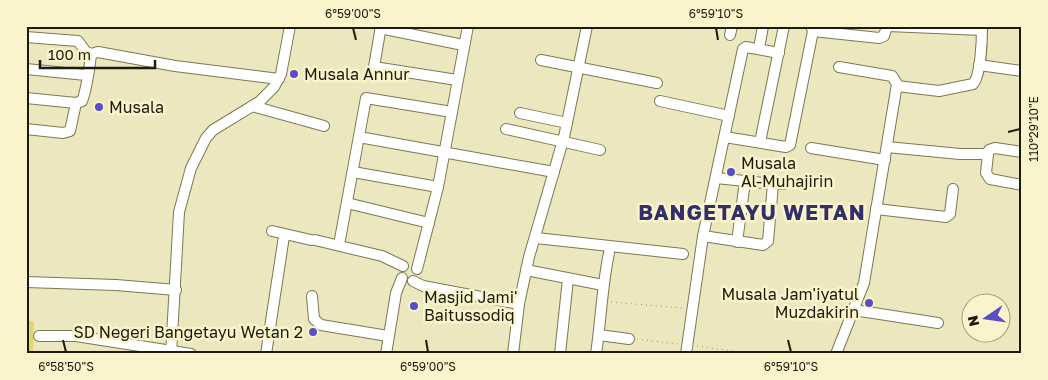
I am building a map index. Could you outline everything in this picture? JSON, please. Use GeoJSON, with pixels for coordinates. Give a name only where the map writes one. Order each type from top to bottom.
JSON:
{"type":"FeatureCollection","features":[{"type":"Feature","properties":{"kind":"street"},"geometry":{"type":"LineString","coordinates":[[172,352],[179,212],[191,168],[206,138],[213,130],[268,95],[279,79],[290,26]]}},
{"type":"Feature","properties":{"kind":"street"},"geometry":{"type":"LineString","coordinates":[[412,281],[418,275],[417,269],[438,187],[468,26]]}},
{"type":"Feature","properties":{"kind":"street"},"geometry":{"type":"LineString","coordinates":[[760,43],[763,26]]}},
{"type":"Feature","properties":{"kind":"street"},"geometry":{"type":"LineString","coordinates":[[760,142],[784,26]]}},
{"type":"Feature","properties":{"kind":"street"},"geometry":{"type":"LineString","coordinates":[[725,137],[786,147],[791,143],[812,29],[863,31],[883,37],[887,26],[982,28],[976,80],[970,85],[930,92],[897,86]]}},
{"type":"Feature","properties":{"kind":"street"},"geometry":{"type":"LineString","coordinates":[[457,80],[370,66],[380,27],[463,45]]}},
{"type":"Feature","properties":{"kind":"street"},"geometry":{"type":"LineString","coordinates":[[513,354],[519,304],[526,270],[563,140],[578,68],[584,27]]}},
{"type":"Feature","properties":{"kind":"street"},"geometry":{"type":"LineString","coordinates":[[26,37],[78,41],[86,52],[91,54],[98,52],[175,66],[279,79]]}},
{"type":"Feature","properties":{"kind":"street"},"geometry":{"type":"LineString","coordinates":[[687,350],[703,236],[744,47],[779,53]]}},
{"type":"Feature","properties":{"kind":"street"},"geometry":{"type":"LineString","coordinates":[[26,98],[76,102],[83,99],[86,75],[90,70],[91,54]]}},
{"type":"Feature","properties":{"kind":"street"},"geometry":{"type":"LineString","coordinates":[[541,60],[657,83]]}},
{"type":"Feature","properties":{"kind":"street"},"geometry":{"type":"LineString","coordinates":[[978,65],[1022,71]]}},
{"type":"Feature","properties":{"kind":"street"},"geometry":{"type":"LineString","coordinates":[[836,354],[864,283],[897,86],[897,81],[892,76],[839,67]]}},
{"type":"Feature","properties":{"kind":"street"},"geometry":{"type":"LineString","coordinates":[[26,69],[86,75]]}},
{"type":"Feature","properties":{"kind":"street"},"geometry":{"type":"LineString","coordinates":[[339,246],[366,98],[452,112]]}},
{"type":"Feature","properties":{"kind":"street"},"geometry":{"type":"LineString","coordinates":[[660,101],[729,116]]}},
{"type":"Feature","properties":{"kind":"street"},"geometry":{"type":"LineString","coordinates":[[26,129],[63,133],[70,131],[76,102]]}},
{"type":"Feature","properties":{"kind":"street"},"geometry":{"type":"LineString","coordinates":[[252,106],[324,126]]}},
{"type":"Feature","properties":{"kind":"street"},"geometry":{"type":"LineString","coordinates":[[520,113],[567,123]]}},
{"type":"Feature","properties":{"kind":"street"},"geometry":{"type":"LineString","coordinates":[[506,129],[563,140],[600,150]]}},
{"type":"Feature","properties":{"kind":"street"},"geometry":{"type":"LineString","coordinates":[[359,137],[554,172]]}},
{"type":"Feature","properties":{"kind":"street"},"geometry":{"type":"LineString","coordinates":[[887,147],[960,154],[988,154]]}},
{"type":"Feature","properties":{"kind":"street"},"geometry":{"type":"LineString","coordinates":[[811,148],[885,160]]}},
{"type":"Feature","properties":{"kind":"street"},"geometry":{"type":"LineString","coordinates":[[1022,152],[995,148],[989,150],[986,173],[990,179],[1022,185]]}},
{"type":"Feature","properties":{"kind":"street"},"geometry":{"type":"LineString","coordinates":[[353,172],[438,187]]}},
{"type":"Feature","properties":{"kind":"street"},"geometry":{"type":"LineString","coordinates":[[703,236],[764,245],[767,243],[778,184],[716,178]]}},
{"type":"Feature","properties":{"kind":"street"},"geometry":{"type":"LineString","coordinates":[[737,242],[745,181]]}},
{"type":"Feature","properties":{"kind":"street"},"geometry":{"type":"LineString","coordinates":[[876,209],[946,217],[950,214],[953,189]]}},
{"type":"Feature","properties":{"kind":"street"},"geometry":{"type":"LineString","coordinates":[[347,203],[429,224]]}},
{"type":"Feature","properties":{"kind":"street"},"geometry":{"type":"LineString","coordinates":[[272,231],[284,236],[313,240],[382,256],[403,266],[410,264],[417,269]]}},
{"type":"Feature","properties":{"kind":"street"},"geometry":{"type":"LineString","coordinates":[[266,354],[284,236]]}},
{"type":"Feature","properties":{"kind":"street"},"geometry":{"type":"LineString","coordinates":[[536,238],[683,254]]}},
{"type":"Feature","properties":{"kind":"street"},"geometry":{"type":"LineString","coordinates":[[596,354],[603,301],[603,285],[609,253]]}},
{"type":"Feature","properties":{"kind":"street"},"geometry":{"type":"LineString","coordinates":[[403,266],[400,272],[402,278],[407,282],[412,281],[423,286],[519,304]]}},
{"type":"Feature","properties":{"kind":"street"},"geometry":{"type":"LineString","coordinates":[[526,270],[603,285]]}},
{"type":"Feature","properties":{"kind":"street"},"geometry":{"type":"LineString","coordinates":[[386,354],[396,292],[402,278]]}},
{"type":"Feature","properties":{"kind":"street"},"geometry":{"type":"LineString","coordinates":[[560,354],[568,279]]}},
{"type":"Feature","properties":{"kind":"street"},"geometry":{"type":"LineString","coordinates":[[26,282],[116,285],[176,290]]}},
{"type":"Feature","properties":{"kind":"street"},"geometry":{"type":"LineString","coordinates":[[312,296],[314,319],[321,326],[388,336]]}},
{"type":"Feature","properties":{"kind":"street"},"geometry":{"type":"LineString","coordinates":[[854,310],[938,323]]}},
{"type":"Feature","properties":{"kind":"street"},"geometry":{"type":"LineString","coordinates":[[599,335],[629,338]]}},
{"type":"Feature","properties":{"kind":"street"},"geometry":{"type":"LineString","coordinates":[[39,336],[76,336],[191,354]]}},
{"type":"Feature","properties":{"kind":"path"},"geometry":{"type":"LineString","coordinates":[[603,301],[693,309]]}},
{"type":"Feature","properties":{"kind":"path"},"geometry":{"type":"LineString","coordinates":[[629,338],[687,350],[753,354]]}},
{"type":"Feature","properties":{"kind":"shaded area"},"geometry":{"type":"Polygon","coordinates":[[[26,320],[34,322],[33,354],[26,354],[26,320]]]}},
{"type":"Feature","properties":{"kind":"place","name":"Musala Annur"},"geometry":{"type":"Point","coordinates":[294,74]}},
{"type":"Feature","properties":{"kind":"place","name":"Musala"},"geometry":{"type":"Point","coordinates":[99,107]}},
{"type":"Feature","properties":{"kind":"place","name":"Musala Al-Muhajirin"},"geometry":{"type":"Point","coordinates":[731,172]}},
{"type":"Feature","properties":{"kind":"place","name":"Musala Jam'iyatul Muzdakirin"},"geometry":{"type":"Point","coordinates":[869,303]}},
{"type":"Feature","properties":{"kind":"place","name":"Masjid Jami' Baitussodiq"},"geometry":{"type":"Point","coordinates":[414,306]}},
{"type":"Feature","properties":{"kind":"place","name":"SD Negeri Bangetayu Wetan 2"},"geometry":{"type":"Point","coordinates":[313,332]}},
{"type":"Feature","properties":{"kind":"district","name":"BANGETAYU WETAN"},"geometry":{"type":"Point","coordinates":[752,213]}}]}
